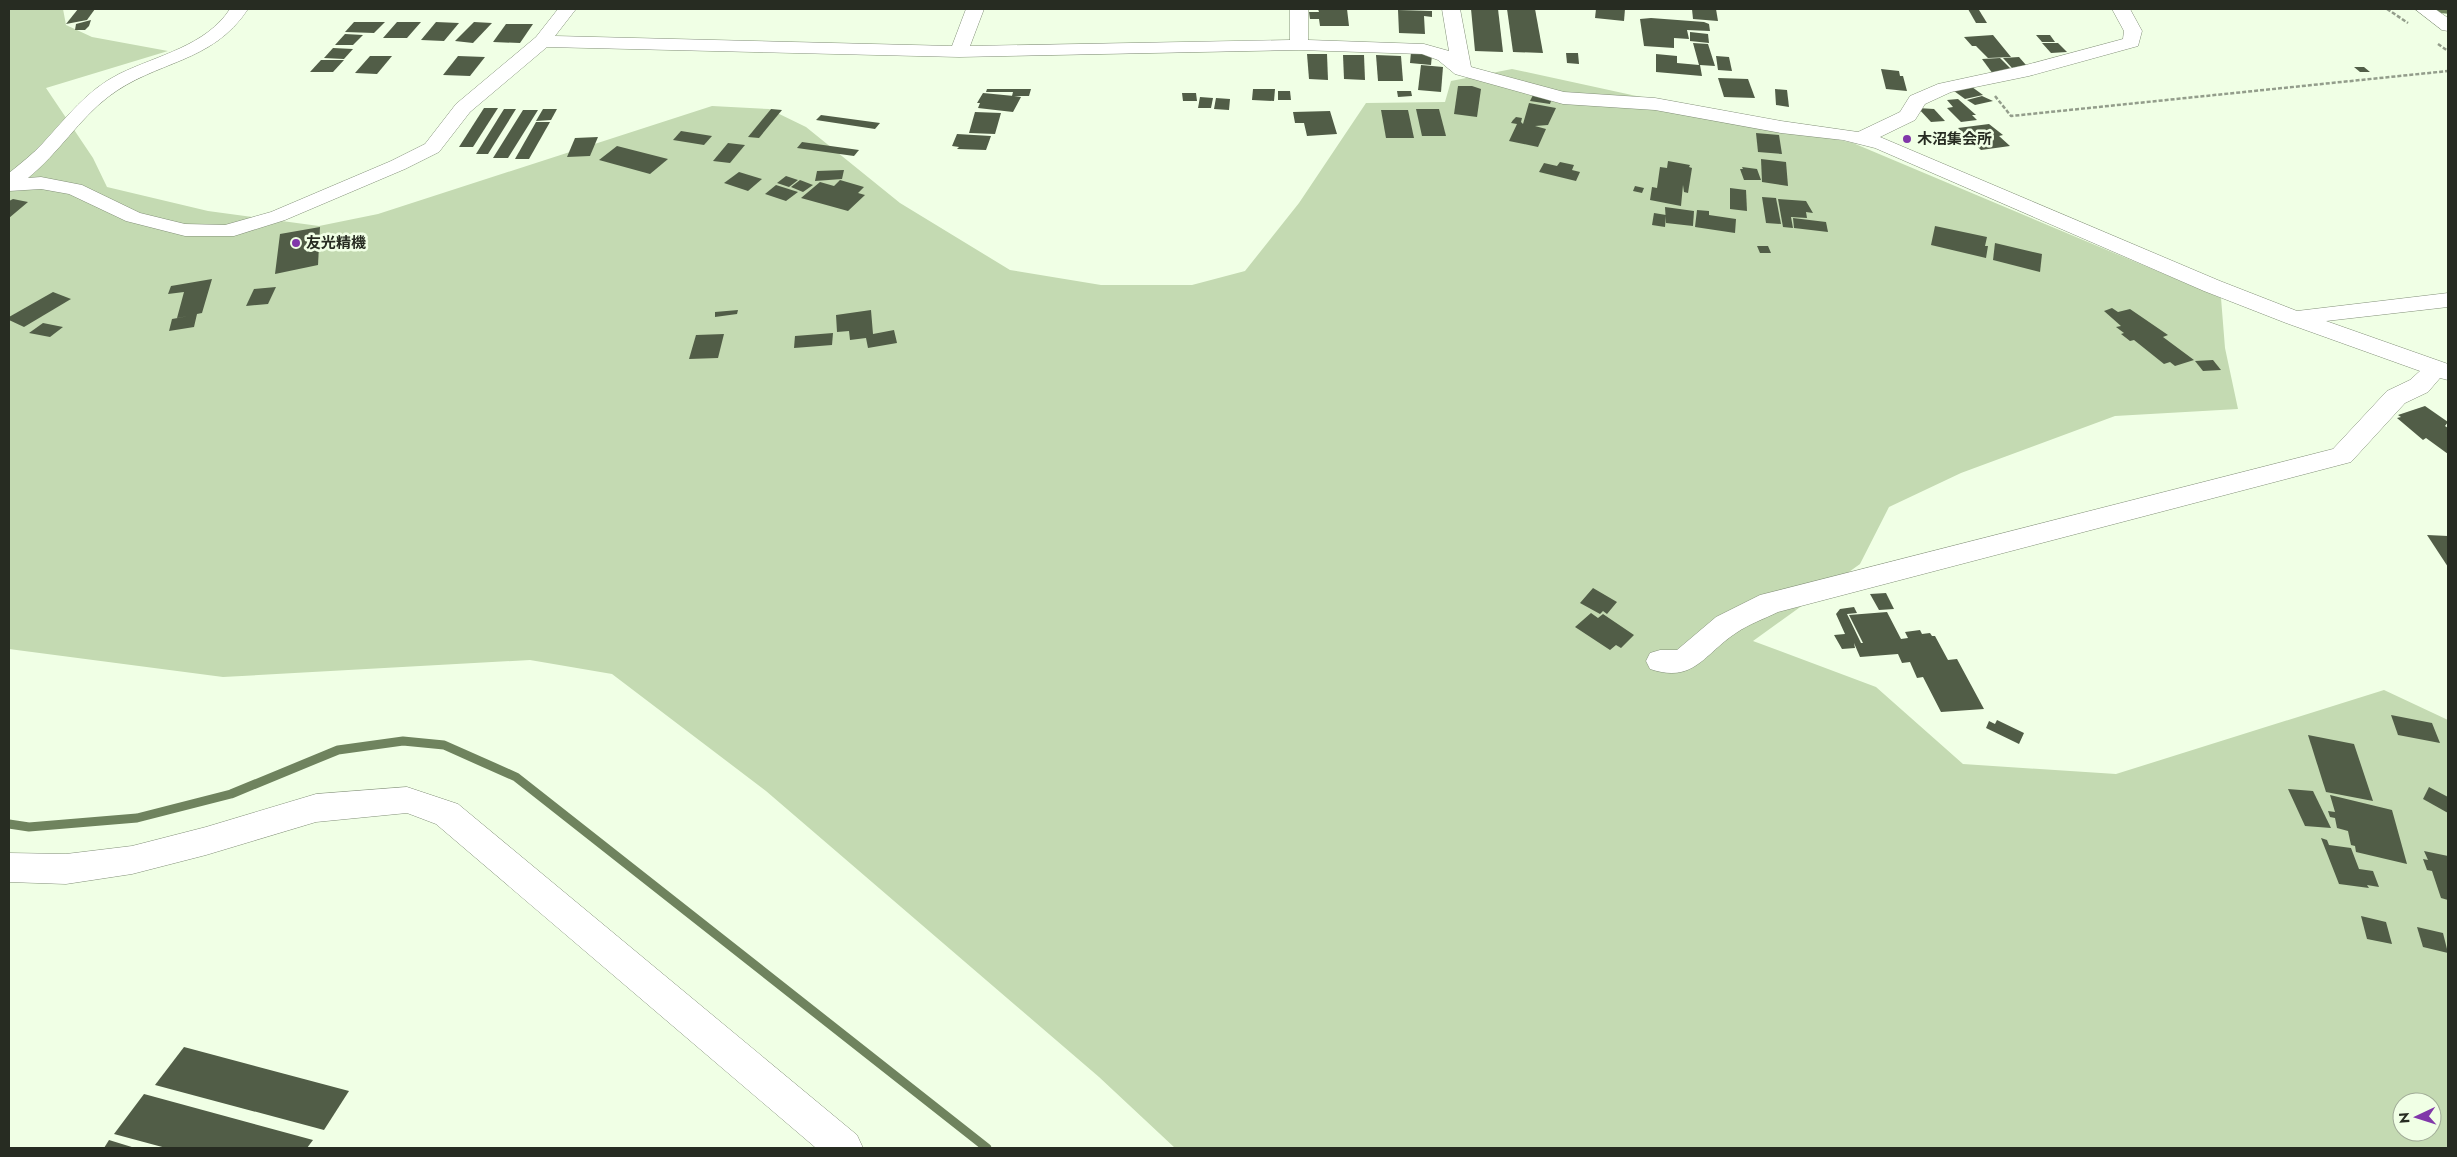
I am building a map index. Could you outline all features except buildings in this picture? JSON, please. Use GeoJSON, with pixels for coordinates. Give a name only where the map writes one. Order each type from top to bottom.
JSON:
{"type":"FeatureCollection","features":[{"type":"Feature","properties":{"kind":"street"},"geometry":{"type":"LineString","coordinates":[[9,184],[41,157],[91,100],[111,86],[192,48],[222,31],[234,20],[239,9]]}},
{"type":"Feature","properties":{"kind":"street"},"geometry":{"type":"LineString","coordinates":[[9,184],[41,183],[75,189],[134,217],[185,230],[226,231],[278,216],[432,148],[462,108],[542,41],[567,9]]}},
{"type":"Feature","properties":{"kind":"street"},"geometry":{"type":"LineString","coordinates":[[959,52],[975,9]]}},
{"type":"Feature","properties":{"kind":"street"},"geometry":{"type":"LineString","coordinates":[[1298,9],[1299,45]]}},
{"type":"Feature","properties":{"kind":"street"},"geometry":{"type":"LineString","coordinates":[[1451,9],[1462,70]]}},
{"type":"Feature","properties":{"kind":"street"},"geometry":{"type":"LineString","coordinates":[[1858,138],[1874,133],[1908,116],[1917,100],[1944,88],[1981,81],[2132,42],[2133,31],[2121,9]]}},
{"type":"Feature","properties":{"kind":"street"},"geometry":{"type":"LineString","coordinates":[[2424,9],[2448,26]]}},
{"type":"Feature","properties":{"kind":"street"},"geometry":{"type":"LineString","coordinates":[[542,41],[959,52],[1299,45],[1424,48],[1446,56],[1462,70],[1563,98],[1654,104],[1781,127],[1858,138],[1882,144],[2212,286],[2294,318],[2442,370]]}},
{"type":"Feature","properties":{"kind":"street"},"geometry":{"type":"LineString","coordinates":[[2294,318],[2448,300]]}},
{"type":"Feature","properties":{"kind":"street"},"geometry":{"type":"LineString","coordinates":[[1660,661],[1684,661],[1726,625],[1770,603],[2342,456],[2396,397],[2419,386],[2442,370]]}},
{"type":"Feature","properties":{"kind":"street"},"geometry":{"type":"LineString","coordinates":[[9,868],[66,869],[132,860],[206,841],[316,808],[407,800],[447,814],[844,1148]]}},
{"type":"Feature","properties":{"kind":"path"},"geometry":{"type":"LineString","coordinates":[[1981,81],[2011,116],[2448,71]]}},
{"type":"Feature","properties":{"kind":"green space"},"geometry":{"type":"Polygon","coordinates":[[[9,9],[63,9],[66,25],[92,37],[168,51],[46,88],[93,158],[107,187],[208,211],[319,226],[378,214],[712,106],[769,109],[806,127],[900,203],[1010,270],[1101,285],[1192,285],[1245,271],[1299,203],[1366,103],[1445,102],[1451,81],[1512,69],[1853,143],[2221,298],[2225,348],[2238,409],[2115,416],[1961,473],[1889,507],[1860,564],[1753,641],[1876,687],[1963,764],[2116,774],[2384,690],[2448,720],[2448,1148],[1175,1148],[1099,1077],[766,791],[612,674],[530,660],[223,677],[9,649],[9,9]]]}},
{"type":"Feature","properties":{"kind":"waterway"},"geometry":{"type":"LineString","coordinates":[[2437,10],[2448,11]]}},
{"type":"Feature","properties":{"kind":"waterway"},"geometry":{"type":"LineString","coordinates":[[9,824],[29,827],[137,818],[231,794],[338,750],[403,741],[444,745],[516,777],[987,1148]]}},
{"type":"Feature","properties":{"kind":"place","name":"木沼集会所"},"geometry":{"type":"Point","coordinates":[1907,139]}},
{"type":"Feature","properties":{"kind":"place","name":"友光精機"},"geometry":{"type":"Point","coordinates":[296,243]}}]}
